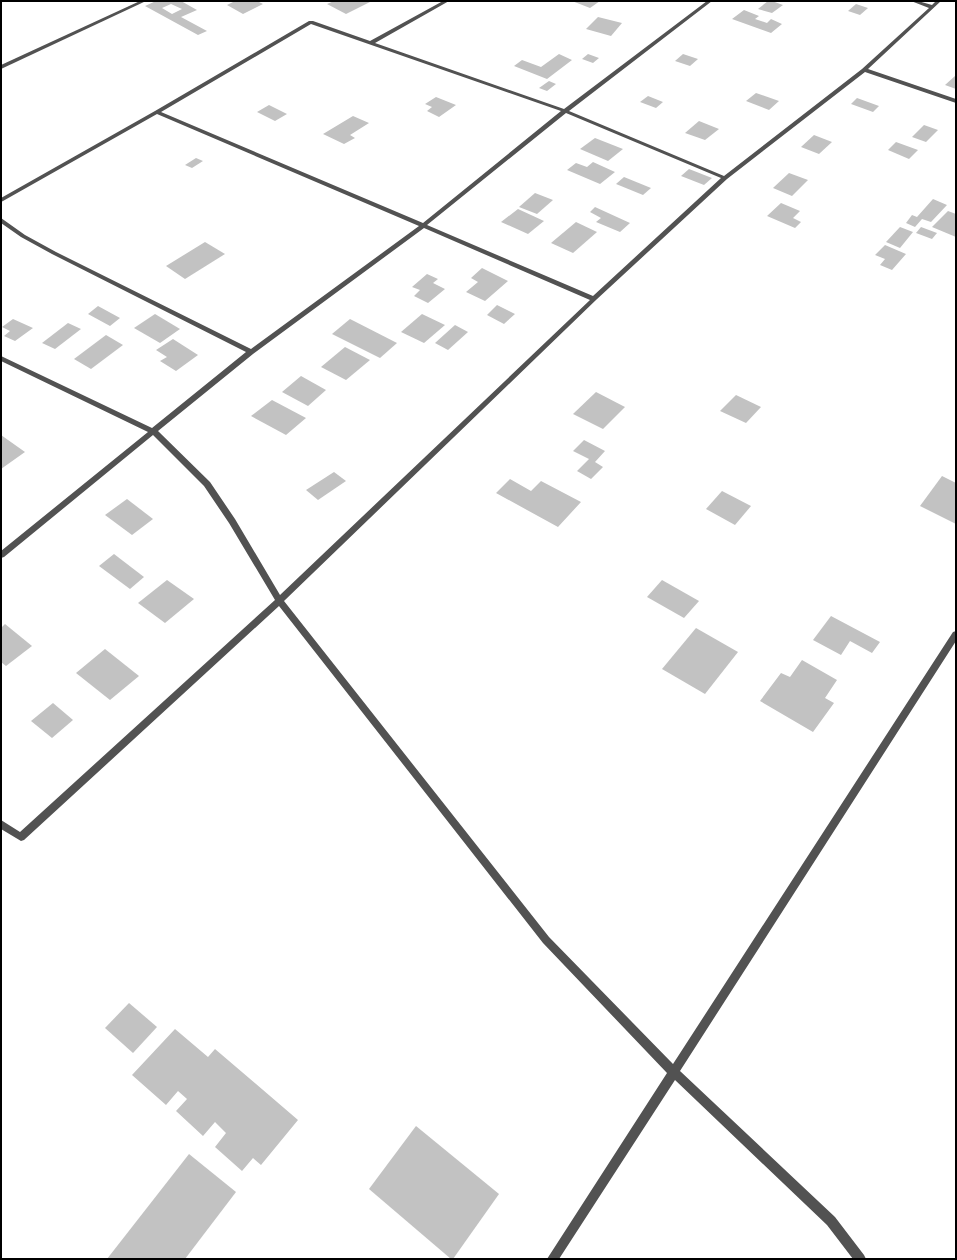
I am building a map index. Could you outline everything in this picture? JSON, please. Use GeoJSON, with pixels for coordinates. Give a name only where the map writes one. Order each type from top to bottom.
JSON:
{"type":"FeatureCollection","features":[{"type":"Feature","properties":{"kind":"street"},"geometry":{"type":"LineString","coordinates":[[1,67],[144,1]]}},
{"type":"Feature","properties":{"kind":"street"},"geometry":{"type":"LineString","coordinates":[[370,43],[447,1]]}},
{"type":"Feature","properties":{"kind":"street"},"geometry":{"type":"LineString","coordinates":[[1,555],[251,352],[423,226],[565,111],[710,1]]}},
{"type":"Feature","properties":{"kind":"street"},"geometry":{"type":"LineString","coordinates":[[913,1],[932,7]]}},
{"type":"Feature","properties":{"kind":"street"},"geometry":{"type":"LineString","coordinates":[[1,824],[21,837],[279,602],[594,299],[726,178],[864,70],[939,1]]}},
{"type":"Feature","properties":{"kind":"street"},"geometry":{"type":"LineString","coordinates":[[1,200],[157,112],[311,22],[565,111],[726,178]]}},
{"type":"Feature","properties":{"kind":"street"},"geometry":{"type":"LineString","coordinates":[[864,70],[956,101]]}},
{"type":"Feature","properties":{"kind":"street"},"geometry":{"type":"LineString","coordinates":[[157,112],[594,299]]}},
{"type":"Feature","properties":{"kind":"street"},"geometry":{"type":"LineString","coordinates":[[1,220],[23,236],[54,254],[251,352]]}},
{"type":"Feature","properties":{"kind":"street"},"geometry":{"type":"LineString","coordinates":[[1,358],[154,432],[207,484],[232,521],[279,602],[546,940],[674,1072],[831,1221],[860,1259]]}},
{"type":"Feature","properties":{"kind":"street"},"geometry":{"type":"LineString","coordinates":[[553,1259],[956,634]]}},
{"type":"Feature","properties":{"kind":"building"},"geometry":{"type":"Polygon","coordinates":[[[156,1],[181,1],[197,10],[181,17],[207,31],[198,35],[145,6],[156,1]],[[171,4],[162,8],[172,14],[182,9],[171,4]]]}},
{"type":"Feature","properties":{"kind":"building"},"geometry":{"type":"Polygon","coordinates":[[[235,1],[257,1],[263,4],[243,14],[227,5],[235,1]]]}},
{"type":"Feature","properties":{"kind":"building"},"geometry":{"type":"Polygon","coordinates":[[[334,1],[370,2],[346,14],[327,4],[334,1]]]}},
{"type":"Feature","properties":{"kind":"building"},"geometry":{"type":"Polygon","coordinates":[[[572,1],[600,1],[590,8],[572,1]]]}},
{"type":"Feature","properties":{"kind":"building"},"geometry":{"type":"Polygon","coordinates":[[[768,1],[783,5],[772,13],[758,9],[768,1]]]}},
{"type":"Feature","properties":{"kind":"building"},"geometry":{"type":"Polygon","coordinates":[[[856,4],[868,8],[860,15],[848,11],[856,4]]]}},
{"type":"Feature","properties":{"kind":"building"},"geometry":{"type":"Polygon","coordinates":[[[744,10],[759,16],[755,19],[767,23],[771,19],[782,24],[771,33],[732,19],[744,10]]]}},
{"type":"Feature","properties":{"kind":"building"},"geometry":{"type":"Polygon","coordinates":[[[598,17],[622,23],[611,36],[586,29],[598,17]]]}},
{"type":"Feature","properties":{"kind":"building"},"geometry":{"type":"Polygon","coordinates":[[[559,54],[572,60],[547,79],[514,66],[522,60],[541,67],[559,54]]]}},
{"type":"Feature","properties":{"kind":"building"},"geometry":{"type":"Polygon","coordinates":[[[588,54],[599,58],[593,63],[582,59],[588,54]]]}},
{"type":"Feature","properties":{"kind":"building"},"geometry":{"type":"Polygon","coordinates":[[[683,54],[698,59],[690,66],[675,61],[683,54]]]}},
{"type":"Feature","properties":{"kind":"building"},"geometry":{"type":"Polygon","coordinates":[[[955,76],[956,89],[945,85],[955,76]]]}},
{"type":"Feature","properties":{"kind":"building"},"geometry":{"type":"Polygon","coordinates":[[[549,81],[556,84],[547,91],[539,88],[549,81]]]}},
{"type":"Feature","properties":{"kind":"building"},"geometry":{"type":"Polygon","coordinates":[[[756,93],[779,101],[769,110],[746,101],[756,93]]]}},
{"type":"Feature","properties":{"kind":"building"},"geometry":{"type":"Polygon","coordinates":[[[648,96],[663,102],[656,108],[640,102],[648,96]]]}},
{"type":"Feature","properties":{"kind":"building"},"geometry":{"type":"Polygon","coordinates":[[[436,97],[456,105],[439,117],[427,111],[432,107],[425,104],[436,97]]]}},
{"type":"Feature","properties":{"kind":"building"},"geometry":{"type":"Polygon","coordinates":[[[857,98],[879,106],[873,112],[851,104],[857,98]]]}},
{"type":"Feature","properties":{"kind":"building"},"geometry":{"type":"Polygon","coordinates":[[[269,105],[287,114],[275,121],[257,112],[269,105]]]}},
{"type":"Feature","properties":{"kind":"building"},"geometry":{"type":"Polygon","coordinates":[[[353,116],[369,123],[350,135],[355,138],[344,144],[323,134],[353,116]]]}},
{"type":"Feature","properties":{"kind":"building"},"geometry":{"type":"Polygon","coordinates":[[[699,121],[719,129],[705,140],[685,133],[699,121]]]}},
{"type":"Feature","properties":{"kind":"building"},"geometry":{"type":"Polygon","coordinates":[[[924,125],[938,130],[926,142],[912,137],[924,125]]]}},
{"type":"Feature","properties":{"kind":"building"},"geometry":{"type":"Polygon","coordinates":[[[814,135],[832,142],[819,154],[801,147],[814,135]]]}},
{"type":"Feature","properties":{"kind":"building"},"geometry":{"type":"Polygon","coordinates":[[[595,138],[623,149],[608,161],[580,149],[595,138]]]}},
{"type":"Feature","properties":{"kind":"building"},"geometry":{"type":"Polygon","coordinates":[[[896,142],[918,150],[909,159],[888,150],[896,142]]]}},
{"type":"Feature","properties":{"kind":"building"},"geometry":{"type":"Polygon","coordinates":[[[196,158],[203,161],[192,168],[185,165],[196,158]]]}},
{"type":"Feature","properties":{"kind":"building"},"geometry":{"type":"Polygon","coordinates":[[[593,162],[615,172],[600,184],[567,170],[576,163],[587,167],[593,162]]]}},
{"type":"Feature","properties":{"kind":"building"},"geometry":{"type":"Polygon","coordinates":[[[689,169],[712,178],[704,185],[681,176],[689,169]]]}},
{"type":"Feature","properties":{"kind":"building"},"geometry":{"type":"Polygon","coordinates":[[[789,173],[808,180],[792,196],[773,188],[789,173]]]}},
{"type":"Feature","properties":{"kind":"building"},"geometry":{"type":"Polygon","coordinates":[[[624,177],[651,188],[643,195],[616,184],[624,177]]]}},
{"type":"Feature","properties":{"kind":"building"},"geometry":{"type":"Polygon","coordinates":[[[535,193],[553,200],[537,214],[519,207],[535,193]]]}},
{"type":"Feature","properties":{"kind":"building"},"geometry":{"type":"Polygon","coordinates":[[[933,199],[947,205],[931,222],[922,219],[915,227],[906,223],[912,215],[917,217],[933,199]]]}},
{"type":"Feature","properties":{"kind":"building"},"geometry":{"type":"Polygon","coordinates":[[[781,203],[800,211],[793,218],[801,222],[795,228],[767,216],[781,203]]]}},
{"type":"Feature","properties":{"kind":"building"},"geometry":{"type":"Polygon","coordinates":[[[595,207],[630,223],[620,232],[596,222],[601,218],[590,212],[595,207]]]}},
{"type":"Feature","properties":{"kind":"building"},"geometry":{"type":"Polygon","coordinates":[[[518,209],[544,221],[528,234],[501,222],[518,209]]]}},
{"type":"Feature","properties":{"kind":"building"},"geometry":{"type":"Polygon","coordinates":[[[948,211],[956,214],[956,237],[932,227],[948,211]]]}},
{"type":"Feature","properties":{"kind":"building"},"geometry":{"type":"Polygon","coordinates":[[[576,222],[597,232],[573,253],[551,243],[576,222]]]}},
{"type":"Feature","properties":{"kind":"building"},"geometry":{"type":"Polygon","coordinates":[[[900,227],[913,232],[900,248],[886,242],[900,227]]]}},
{"type":"Feature","properties":{"kind":"building"},"geometry":{"type":"Polygon","coordinates":[[[921,227],[937,233],[932,239],[916,233],[921,227]]]}},
{"type":"Feature","properties":{"kind":"building"},"geometry":{"type":"Polygon","coordinates":[[[205,242],[225,254],[185,279],[166,266],[205,242]]]}},
{"type":"Feature","properties":{"kind":"building"},"geometry":{"type":"Polygon","coordinates":[[[885,245],[906,254],[892,270],[880,265],[885,259],[875,255],[885,245]]]}},
{"type":"Feature","properties":{"kind":"building"},"geometry":{"type":"Polygon","coordinates":[[[482,268],[508,281],[485,301],[466,292],[478,282],[471,278],[482,268]]]}},
{"type":"Feature","properties":{"kind":"building"},"geometry":{"type":"Polygon","coordinates":[[[427,274],[438,279],[433,283],[445,289],[428,303],[414,296],[420,290],[412,287],[427,274]]]}},
{"type":"Feature","properties":{"kind":"building"},"geometry":{"type":"Polygon","coordinates":[[[497,305],[515,314],[504,324],[487,315],[497,305]]]}},
{"type":"Feature","properties":{"kind":"building"},"geometry":{"type":"Polygon","coordinates":[[[98,306],[120,318],[110,326],[88,314],[98,306]]]}},
{"type":"Feature","properties":{"kind":"building"},"geometry":{"type":"Polygon","coordinates":[[[155,314],[180,329],[160,343],[134,328],[155,314]]]}},
{"type":"Feature","properties":{"kind":"building"},"geometry":{"type":"Polygon","coordinates":[[[422,314],[445,325],[424,343],[401,332],[422,314]]]}},
{"type":"Feature","properties":{"kind":"building"},"geometry":{"type":"Polygon","coordinates":[[[13,319],[33,328],[15,341],[4,336],[10,331],[2,327],[13,319]]]}},
{"type":"Feature","properties":{"kind":"building"},"geometry":{"type":"Polygon","coordinates":[[[350,319],[397,343],[380,358],[332,334],[350,319]]]}},
{"type":"Feature","properties":{"kind":"building"},"geometry":{"type":"Polygon","coordinates":[[[68,323],[81,329],[55,349],[42,343],[68,323]]]}},
{"type":"Feature","properties":{"kind":"building"},"geometry":{"type":"Polygon","coordinates":[[[455,325],[468,332],[448,350],[435,343],[455,325]]]}},
{"type":"Feature","properties":{"kind":"building"},"geometry":{"type":"Polygon","coordinates":[[[106,335],[123,345],[91,369],[74,359],[106,335]]]}},
{"type":"Feature","properties":{"kind":"building"},"geometry":{"type":"Polygon","coordinates":[[[173,339],[198,355],[176,371],[160,361],[167,357],[156,350],[173,339]]]}},
{"type":"Feature","properties":{"kind":"building"},"geometry":{"type":"Polygon","coordinates":[[[345,347],[370,360],[346,380],[321,367],[345,347]]]}},
{"type":"Feature","properties":{"kind":"building"},"geometry":{"type":"Polygon","coordinates":[[[301,376],[326,390],[308,406],[282,392],[301,376]]]}},
{"type":"Feature","properties":{"kind":"building"},"geometry":{"type":"Polygon","coordinates":[[[596,392],[625,407],[603,429],[573,414],[596,392]]]}},
{"type":"Feature","properties":{"kind":"building"},"geometry":{"type":"Polygon","coordinates":[[[736,395],[761,407],[746,423],[720,411],[736,395]]]}},
{"type":"Feature","properties":{"kind":"building"},"geometry":{"type":"Polygon","coordinates":[[[272,400],[306,418],[286,435],[251,416],[272,400]]]}},
{"type":"Feature","properties":{"kind":"building"},"geometry":{"type":"Polygon","coordinates":[[[1,435],[25,452],[1,469],[1,435]]]}},
{"type":"Feature","properties":{"kind":"building"},"geometry":{"type":"Polygon","coordinates":[[[584,440],[605,451],[595,462],[603,467],[591,479],[577,471],[589,459],[573,451],[584,440]]]}},
{"type":"Feature","properties":{"kind":"building"},"geometry":{"type":"Polygon","coordinates":[[[334,472],[346,481],[318,500],[306,490],[334,472]]]}},
{"type":"Feature","properties":{"kind":"building"},"geometry":{"type":"Polygon","coordinates":[[[942,476],[956,483],[956,524],[920,506],[942,476]]]}},
{"type":"Feature","properties":{"kind":"building"},"geometry":{"type":"Polygon","coordinates":[[[510,479],[531,491],[541,481],[581,502],[558,527],[496,493],[510,479]]]}},
{"type":"Feature","properties":{"kind":"building"},"geometry":{"type":"Polygon","coordinates":[[[722,491],[751,506],[735,525],[706,509],[722,491]]]}},
{"type":"Feature","properties":{"kind":"building"},"geometry":{"type":"Polygon","coordinates":[[[127,499],[153,519],[132,535],[105,515],[127,499]]]}},
{"type":"Feature","properties":{"kind":"building"},"geometry":{"type":"Polygon","coordinates":[[[114,554],[144,577],[130,589],[99,566],[114,554]]]}},
{"type":"Feature","properties":{"kind":"building"},"geometry":{"type":"Polygon","coordinates":[[[167,580],[194,599],[165,623],[138,603],[167,580]]]}},
{"type":"Feature","properties":{"kind":"building"},"geometry":{"type":"Polygon","coordinates":[[[662,580],[699,601],[684,618],[647,597],[662,580]]]}},
{"type":"Feature","properties":{"kind":"building"},"geometry":{"type":"Polygon","coordinates":[[[831,616],[880,642],[872,653],[850,641],[841,655],[813,640],[831,616]]]}},
{"type":"Feature","properties":{"kind":"building"},"geometry":{"type":"Polygon","coordinates":[[[5,624],[32,646],[6,666],[1,662],[1,628],[5,624]]]}},
{"type":"Feature","properties":{"kind":"building"},"geometry":{"type":"Polygon","coordinates":[[[696,628],[738,652],[705,694],[662,669],[696,628]]]}},
{"type":"Feature","properties":{"kind":"building"},"geometry":{"type":"Polygon","coordinates":[[[105,649],[139,676],[110,700],[76,673],[105,649]]]}},
{"type":"Feature","properties":{"kind":"building"},"geometry":{"type":"Polygon","coordinates":[[[802,660],[837,680],[825,698],[834,703],[813,732],[760,701],[781,673],[790,677],[802,660]]]}},
{"type":"Feature","properties":{"kind":"building"},"geometry":{"type":"Polygon","coordinates":[[[53,703],[73,720],[52,738],[31,721],[53,703]]]}},
{"type":"Feature","properties":{"kind":"building"},"geometry":{"type":"Polygon","coordinates":[[[129,1003],[157,1027],[133,1053],[105,1028],[129,1003]]]}},
{"type":"Feature","properties":{"kind":"building"},"geometry":{"type":"Polygon","coordinates":[[[175,1029],[208,1057],[215,1049],[298,1120],[261,1165],[253,1158],[242,1171],[215,1147],[226,1133],[215,1122],[203,1136],[176,1111],[187,1099],[178,1091],[166,1105],[132,1075],[175,1029]]]}},
{"type":"Feature","properties":{"kind":"building"},"geometry":{"type":"Polygon","coordinates":[[[416,1126],[499,1194],[453,1259],[451,1259],[369,1189],[416,1126]]]}},
{"type":"Feature","properties":{"kind":"building"},"geometry":{"type":"Polygon","coordinates":[[[189,1154],[236,1192],[185,1259],[107,1259],[189,1154]]]}}]}
